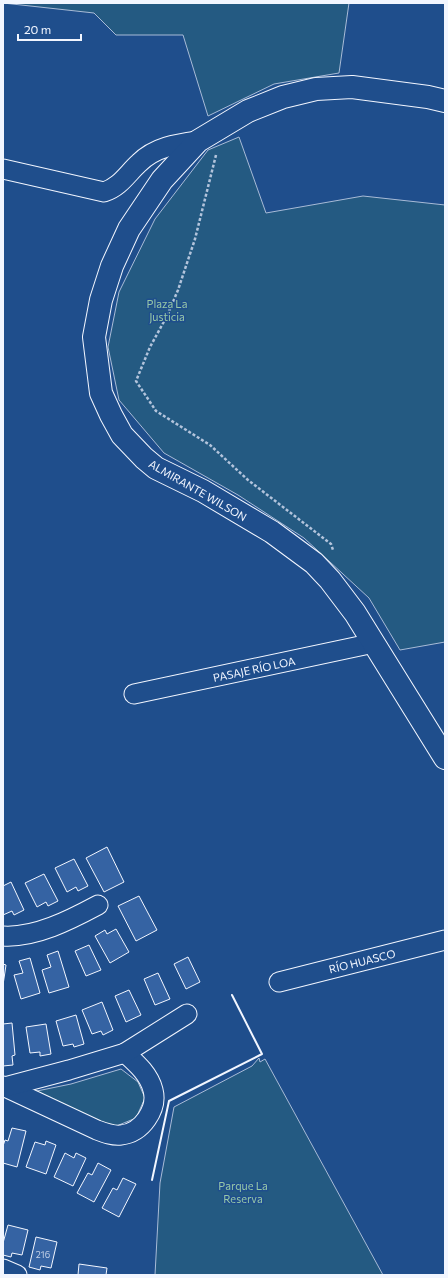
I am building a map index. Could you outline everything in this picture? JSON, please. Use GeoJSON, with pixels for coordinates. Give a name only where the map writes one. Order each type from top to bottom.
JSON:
{"type":"FeatureCollection","features":[{"type":"Feature","properties":{"kind":"street","name":"ALMIRANTE WILSON"},"geometry":{"type":"LineString","coordinates":[[445,101],[428,97],[352,87],[316,89],[283,97],[248,111],[198,141],[158,186],[129,229],[112,266],[101,300],[94,338],[101,393],[122,435],[156,468],[202,491],[272,532],[314,563],[330,580],[355,613],[445,758]]}},
{"type":"Feature","properties":{"kind":"street"},"geometry":{"type":"LineString","coordinates":[[3,169],[104,192],[118,186],[138,163],[152,152],[173,145],[198,141]]}},
{"type":"Feature","properties":{"kind":"street","name":"PASAJE RÍO LOA"},"geometry":{"type":"LineString","coordinates":[[134,694],[374,643]]}},
{"type":"Feature","properties":{"kind":"street"},"geometry":{"type":"LineString","coordinates":[[3,936],[11,937],[43,930],[74,918],[98,905]]}},
{"type":"Feature","properties":{"kind":"street","name":"RÍO HUASCO"},"geometry":{"type":"LineString","coordinates":[[279,982],[445,940]]}},
{"type":"Feature","properties":{"kind":"street"},"geometry":{"type":"LineString","coordinates":[[4,1087],[69,1070],[125,1053],[187,1014]]}},
{"type":"Feature","properties":{"kind":"street"},"geometry":{"type":"LineString","coordinates":[[4,1087],[97,1130],[110,1134],[122,1135],[136,1130],[147,1119],[155,1098],[153,1088],[143,1070],[125,1053]]}},
{"type":"Feature","properties":{"kind":"street"},"geometry":{"type":"LineString","coordinates":[[3,1269],[17,1275]]}},
{"type":"Feature","properties":{"kind":"path"},"geometry":{"type":"LineString","coordinates":[[220,127],[214,164],[192,246],[178,290],[150,347],[136,381],[156,411],[210,445],[248,480],[331,544],[334,551]]}},
{"type":"Feature","properties":{"kind":"green space"},"geometry":{"type":"Polygon","coordinates":[[[3,3],[349,3],[339,73],[274,84],[208,116],[183,35],[116,35],[94,13],[3,3]]]}},
{"type":"Feature","properties":{"kind":"green space","name":"Plaza La Justicia"},"geometry":{"type":"Polygon","coordinates":[[[239,137],[266,213],[363,196],[445,205],[445,642],[400,650],[369,598],[304,538],[238,495],[164,453],[119,400],[108,347],[119,292],[155,219],[208,150],[239,137]]]}},
{"type":"Feature","properties":{"kind":"green space","name":"Parque La Reserva"},"geometry":{"type":"Polygon","coordinates":[[[259,1058],[260,1062],[265,1059],[383,1275],[155,1275],[160,1183],[174,1107],[252,1066],[259,1058]]]}},
{"type":"Feature","properties":{"kind":"green space"},"geometry":{"type":"Polygon","coordinates":[[[121,1069],[138,1082],[145,1098],[136,1118],[114,1127],[32,1092],[71,1084],[121,1069]]]}},
{"type":"Feature","properties":{"kind":"building"},"geometry":{"type":"Polygon","coordinates":[[[107,847],[124,882],[104,892],[86,858],[107,847]]]}},
{"type":"Feature","properties":{"kind":"building"},"geometry":{"type":"Polygon","coordinates":[[[74,859],[88,886],[78,891],[76,887],[67,892],[55,868],[74,859]]]}},
{"type":"Feature","properties":{"kind":"building"},"geometry":{"type":"Polygon","coordinates":[[[44,874],[58,901],[48,906],[46,902],[37,907],[25,883],[44,874]]]}},
{"type":"Feature","properties":{"kind":"building"},"geometry":{"type":"Polygon","coordinates":[[[11,882],[24,910],[14,915],[12,911],[3,915],[3,886],[11,882]]]}},
{"type":"Feature","properties":{"kind":"building"},"geometry":{"type":"Polygon","coordinates":[[[139,896],[157,930],[136,941],[118,906],[139,896]]]}},
{"type":"Feature","properties":{"kind":"building"},"geometry":{"type":"Polygon","coordinates":[[[116,929],[129,952],[110,963],[95,936],[105,930],[107,934],[116,929]]]}},
{"type":"Feature","properties":{"kind":"building"},"geometry":{"type":"Polygon","coordinates":[[[89,945],[101,970],[86,976],[75,951],[89,945]]]}},
{"type":"Feature","properties":{"kind":"building"},"geometry":{"type":"Polygon","coordinates":[[[58,951],[69,987],[49,993],[42,970],[51,967],[47,955],[58,951]]]}},
{"type":"Feature","properties":{"kind":"building"},"geometry":{"type":"Polygon","coordinates":[[[188,957],[200,982],[186,989],[174,964],[188,957]]]}},
{"type":"Feature","properties":{"kind":"building"},"geometry":{"type":"Polygon","coordinates":[[[30,958],[40,993],[21,999],[14,975],[23,973],[19,961],[30,958]]]}},
{"type":"Feature","properties":{"kind":"building"},"geometry":{"type":"Polygon","coordinates":[[[3,964],[6,965],[3,985],[3,964]]]}},
{"type":"Feature","properties":{"kind":"building"},"geometry":{"type":"Polygon","coordinates":[[[158,973],[170,999],[155,1005],[144,979],[158,973]]]}},
{"type":"Feature","properties":{"kind":"building"},"geometry":{"type":"Polygon","coordinates":[[[129,990],[141,1015],[126,1022],[115,996],[129,990]]]}},
{"type":"Feature","properties":{"kind":"building"},"geometry":{"type":"Polygon","coordinates":[[[102,1002],[113,1030],[103,1035],[101,1031],[92,1034],[82,1010],[102,1002]]]}},
{"type":"Feature","properties":{"kind":"building"},"geometry":{"type":"Polygon","coordinates":[[[76,1015],[84,1044],[74,1047],[73,1044],[63,1046],[56,1021],[76,1015]]]}},
{"type":"Feature","properties":{"kind":"building"},"geometry":{"type":"Polygon","coordinates":[[[12,1023],[15,1055],[12,1056],[13,1065],[3,1066],[3,1024],[12,1023]]]}},
{"type":"Feature","properties":{"kind":"building"},"geometry":{"type":"Polygon","coordinates":[[[46,1024],[51,1054],[40,1056],[40,1052],[30,1053],[26,1027],[46,1024]]]}},
{"type":"Feature","properties":{"kind":"building"},"geometry":{"type":"Polygon","coordinates":[[[12,1128],[26,1131],[17,1167],[3,1163],[3,1146],[5,1140],[8,1141],[12,1128]]]}},
{"type":"Feature","properties":{"kind":"building"},"geometry":{"type":"Polygon","coordinates":[[[46,1141],[56,1145],[46,1174],[26,1167],[35,1142],[45,1145],[46,1141]]]}},
{"type":"Feature","properties":{"kind":"building"},"geometry":{"type":"Polygon","coordinates":[[[65,1153],[74,1158],[76,1153],[86,1158],[73,1186],[54,1177],[65,1153]]]}},
{"type":"Feature","properties":{"kind":"building"},"geometry":{"type":"Polygon","coordinates":[[[98,1163],[111,1170],[94,1202],[77,1193],[88,1173],[92,1175],[98,1163]]]}},
{"type":"Feature","properties":{"kind":"building"},"geometry":{"type":"Polygon","coordinates":[[[123,1178],[136,1184],[119,1217],[102,1208],[113,1188],[117,1190],[123,1178]]]}},
{"type":"Feature","properties":{"kind":"building"},"geometry":{"type":"Polygon","coordinates":[[[8,1225],[28,1230],[22,1255],[12,1253],[11,1257],[3,1255],[3,1243],[8,1225]]]}},
{"type":"Feature","properties":{"kind":"building"},"geometry":{"type":"Polygon","coordinates":[[[36,1237],[57,1242],[51,1268],[41,1266],[40,1270],[29,1267],[36,1237]]]}},
{"type":"Feature","properties":{"kind":"building"},"geometry":{"type":"Polygon","coordinates":[[[79,1264],[107,1268],[106,1275],[78,1275],[79,1264]]]}},
{"type":"Feature","properties":{"kind":"wall"},"geometry":{"type":"LineString","coordinates":[[152,1180],[169,1101],[262,1054],[232,995]]}}]}
